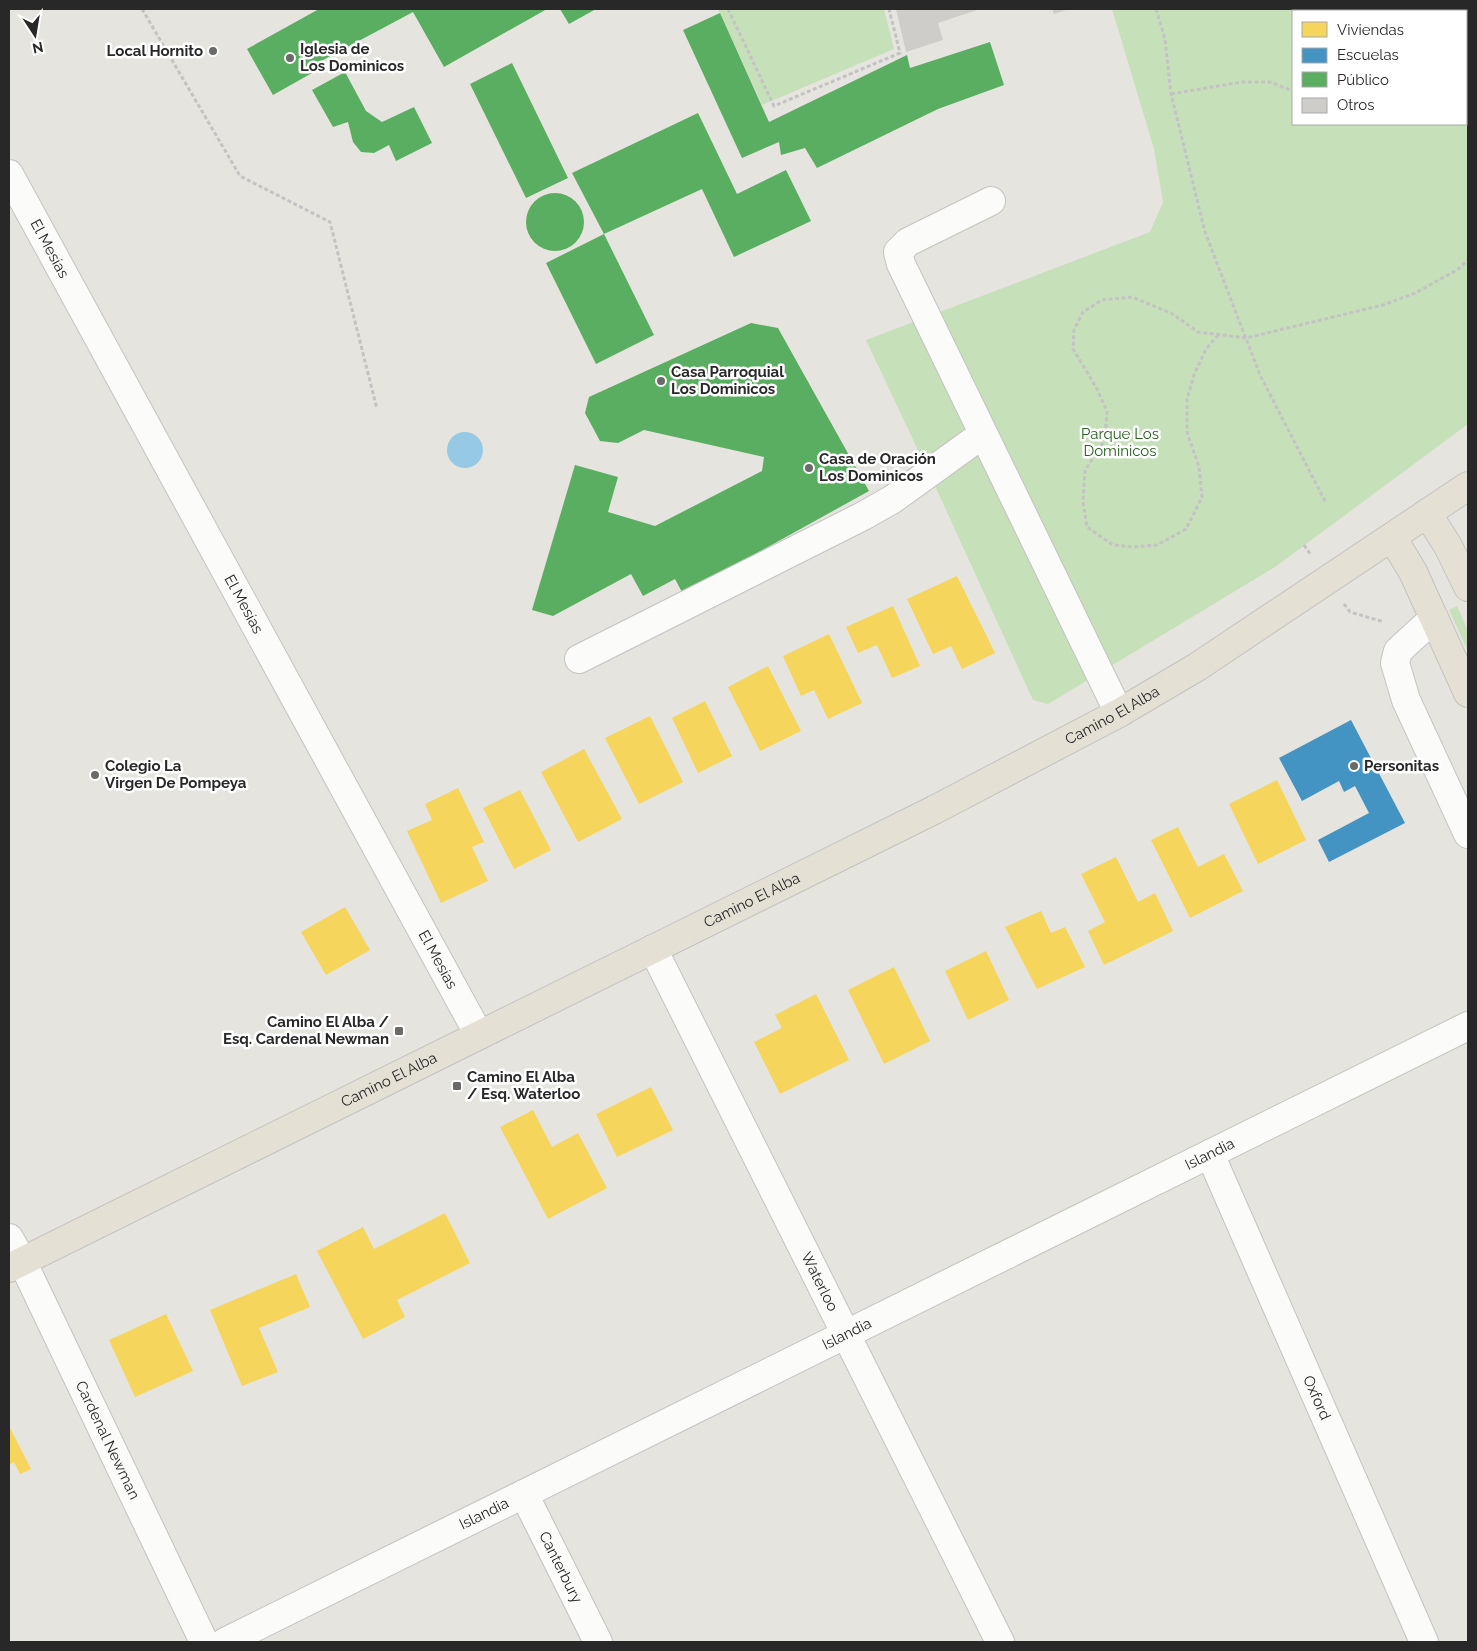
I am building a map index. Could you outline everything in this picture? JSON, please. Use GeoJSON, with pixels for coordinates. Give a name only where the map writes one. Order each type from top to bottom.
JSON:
{"type":"FeatureCollection","features":[{"type":"Feature","properties":{"kind":"main road","name":"Camino El Alba"},"geometry":{"type":"LineString","coordinates":[[13,1256],[479,1035],[934,810],[1119,712],[1197,666],[1468,486]]}},
{"type":"Feature","properties":{"kind":"main road"},"geometry":{"type":"LineString","coordinates":[[1427,513],[1448,546],[1468,587]]}},
{"type":"Feature","properties":{"kind":"main road"},"geometry":{"type":"LineString","coordinates":[[1392,537],[1413,572],[1468,693]]}},
{"type":"Feature","properties":{"kind":"street","name":"El Mesías"},"geometry":{"type":"LineString","coordinates":[[9,174],[479,1035]]}},
{"type":"Feature","properties":{"kind":"street"},"geometry":{"type":"LineString","coordinates":[[991,201],[908,242],[898,252],[900,264],[1119,712]]}},
{"type":"Feature","properties":{"kind":"street"},"geometry":{"type":"LineString","coordinates":[[579,659],[863,516],[893,499],[983,434]]}},
{"type":"Feature","properties":{"kind":"street"},"geometry":{"type":"LineString","coordinates":[[1434,618],[1398,651],[1395,664],[1406,700],[1468,834]]}},
{"type":"Feature","properties":{"kind":"street","name":"Waterloo"},"geometry":{"type":"LineString","coordinates":[[653,949],[1000,1642]]}},
{"type":"Feature","properties":{"kind":"street","name":"Islandia"},"geometry":{"type":"LineString","coordinates":[[225,1642],[1468,1026]]}},
{"type":"Feature","properties":{"kind":"street","name":"Oxford"},"geometry":{"type":"LineString","coordinates":[[1210,1154],[1424,1642]]}},
{"type":"Feature","properties":{"kind":"street","name":"Cardenal Newman"},"geometry":{"type":"LineString","coordinates":[[13,1256],[204,1642]]}},
{"type":"Feature","properties":{"kind":"street","name":"Canterbury"},"geometry":{"type":"LineString","coordinates":[[524,1494],[598,1642]]}},
{"type":"Feature","properties":{"kind":"path"},"geometry":{"type":"LineString","coordinates":[[142,9],[240,176],[330,222],[377,408]]}},
{"type":"Feature","properties":{"kind":"path"},"geometry":{"type":"LineString","coordinates":[[728,9],[774,106],[900,53],[889,9]]}},
{"type":"Feature","properties":{"kind":"path"},"geometry":{"type":"LineString","coordinates":[[1156,9],[1165,39],[1171,94],[1205,232],[1260,375],[1326,503]]}},
{"type":"Feature","properties":{"kind":"path"},"geometry":{"type":"LineString","coordinates":[[1171,94],[1242,82],[1270,82],[1292,91]]}},
{"type":"Feature","properties":{"kind":"path"},"geometry":{"type":"LineString","coordinates":[[1218,334],[1206,349],[1194,376],[1187,399],[1187,432],[1199,467],[1202,497],[1186,529],[1156,545],[1133,547],[1113,545],[1087,527],[1083,502],[1085,470],[1105,440],[1107,412],[1096,387],[1073,349],[1074,330],[1083,312],[1102,300],[1132,297],[1171,313],[1198,332],[1218,334],[1246,338],[1384,305],[1416,293],[1457,270],[1468,260]]}},
{"type":"Feature","properties":{"kind":"green space"},"geometry":{"type":"Polygon","coordinates":[[[718,9],[884,9],[894,49],[762,105],[718,9]]]}},
{"type":"Feature","properties":{"kind":"green space","name":"Parque Los Dominicos"},"geometry":{"type":"Polygon","coordinates":[[[1112,9],[1468,9],[1468,424],[1275,567],[1048,704],[1033,700],[866,340],[1150,232],[1163,202],[1154,149],[1112,9]]]}},
{"type":"Feature","properties":{"kind":"green space"},"geometry":{"type":"Polygon","coordinates":[[[1457,606],[1468,631],[1468,651],[1449,610],[1457,606]]]}},
{"type":"Feature","properties":{"kind":"water"},"geometry":{"type":"Polygon","coordinates":[[[465,432],[478,437],[483,450],[478,463],[465,468],[452,463],[447,450],[452,437],[465,432]]]}},
{"type":"Feature","properties":{"kind":"building: Viviendas"},"geometry":{"type":"Polygon","coordinates":[[[957,576],[995,653],[962,669],[951,646],[933,654],[907,599],[957,576]]]}},
{"type":"Feature","properties":{"kind":"building: Viviendas"},"geometry":{"type":"Polygon","coordinates":[[[893,606],[920,666],[892,678],[877,645],[858,653],[846,627],[893,606]]]}},
{"type":"Feature","properties":{"kind":"building: Viviendas"},"geometry":{"type":"Polygon","coordinates":[[[829,634],[862,703],[828,719],[814,690],[801,696],[783,656],[829,634]]]}},
{"type":"Feature","properties":{"kind":"building: Viviendas"},"geometry":{"type":"Polygon","coordinates":[[[768,666],[801,731],[760,751],[728,687],[768,666]]]}},
{"type":"Feature","properties":{"kind":"building: Viviendas"},"geometry":{"type":"Polygon","coordinates":[[[705,701],[732,756],[698,773],[672,718],[705,701]]]}},
{"type":"Feature","properties":{"kind":"building: Viviendas"},"geometry":{"type":"Polygon","coordinates":[[[650,716],[683,782],[639,804],[605,738],[650,716]]]}},
{"type":"Feature","properties":{"kind":"building: Viviendas"},"geometry":{"type":"Polygon","coordinates":[[[584,749],[622,819],[578,842],[541,772],[584,749]]]}},
{"type":"Feature","properties":{"kind":"building: Viviendas"},"geometry":{"type":"Polygon","coordinates":[[[1277,780],[1306,840],[1258,864],[1229,804],[1277,780]]]}},
{"type":"Feature","properties":{"kind":"building: Viviendas"},"geometry":{"type":"Polygon","coordinates":[[[458,788],[484,842],[472,847],[488,881],[441,903],[407,831],[432,820],[425,804],[458,788]]]}},
{"type":"Feature","properties":{"kind":"building: Viviendas"},"geometry":{"type":"Polygon","coordinates":[[[520,790],[551,850],[514,869],[483,808],[520,790]]]}},
{"type":"Feature","properties":{"kind":"building: Viviendas"},"geometry":{"type":"Polygon","coordinates":[[[1178,827],[1198,867],[1224,854],[1243,891],[1190,918],[1151,840],[1178,827]]]}},
{"type":"Feature","properties":{"kind":"building: Viviendas"},"geometry":{"type":"Polygon","coordinates":[[[1116,857],[1138,902],[1155,893],[1173,931],[1104,965],[1088,931],[1105,922],[1081,874],[1116,857]]]}},
{"type":"Feature","properties":{"kind":"building: Viviendas"},"geometry":{"type":"Polygon","coordinates":[[[345,907],[370,950],[326,975],[301,932],[345,907]]]}},
{"type":"Feature","properties":{"kind":"building: Viviendas"},"geometry":{"type":"Polygon","coordinates":[[[1041,911],[1051,933],[1065,927],[1085,967],[1037,989],[1005,927],[1041,911]]]}},
{"type":"Feature","properties":{"kind":"building: Viviendas"},"geometry":{"type":"Polygon","coordinates":[[[986,951],[1009,1000],[968,1020],[945,971],[986,951]]]}},
{"type":"Feature","properties":{"kind":"building: Viviendas"},"geometry":{"type":"Polygon","coordinates":[[[894,967],[930,1041],[884,1064],[848,990],[894,967]]]}},
{"type":"Feature","properties":{"kind":"building: Viviendas"},"geometry":{"type":"Polygon","coordinates":[[[816,994],[849,1060],[780,1094],[754,1042],[782,1028],[775,1015],[816,994]]]}},
{"type":"Feature","properties":{"kind":"building: Viviendas"},"geometry":{"type":"Polygon","coordinates":[[[651,1087],[673,1130],[617,1157],[596,1114],[651,1087]]]}},
{"type":"Feature","properties":{"kind":"building: Viviendas"},"geometry":{"type":"Polygon","coordinates":[[[533,1110],[552,1147],[578,1133],[607,1188],[548,1219],[500,1127],[533,1110]]]}},
{"type":"Feature","properties":{"kind":"building: Viviendas"},"geometry":{"type":"Polygon","coordinates":[[[445,1213],[470,1263],[397,1300],[405,1317],[363,1339],[317,1251],[363,1227],[374,1249],[445,1213]]]}},
{"type":"Feature","properties":{"kind":"building: Viviendas"},"geometry":{"type":"Polygon","coordinates":[[[296,1274],[310,1307],[259,1328],[278,1372],[242,1386],[210,1310],[296,1274]]]}},
{"type":"Feature","properties":{"kind":"building: Viviendas"},"geometry":{"type":"Polygon","coordinates":[[[166,1314],[193,1371],[135,1397],[109,1340],[166,1314]]]}},
{"type":"Feature","properties":{"kind":"building: Viviendas"},"geometry":{"type":"Polygon","coordinates":[[[9,1426],[31,1469],[20,1474],[14,1462],[9,1465],[9,1426]]]}},
{"type":"Feature","properties":{"kind":"building: Escuelas"},"geometry":{"type":"Polygon","coordinates":[[[1351,720],[1405,823],[1329,862],[1318,840],[1369,813],[1355,786],[1344,792],[1339,781],[1302,801],[1279,758],[1351,720]]]}},
{"type":"Feature","properties":{"kind":"building: Público","name":"Iglesia de Los Dominicos"},"geometry":{"type":"Polygon","coordinates":[[[319,9],[547,9],[444,67],[413,12],[310,67],[312,73],[273,95],[247,49],[319,9]]]}},
{"type":"Feature","properties":{"kind":"building: Público"},"geometry":{"type":"Polygon","coordinates":[[[560,9],[596,9],[569,24],[560,9]]]}},
{"type":"Feature","properties":{"kind":"building: Público"},"geometry":{"type":"Polygon","coordinates":[[[720,13],[769,122],[907,55],[910,68],[990,42],[1004,85],[938,109],[817,168],[805,148],[781,155],[779,142],[742,158],[683,30],[720,13]]]}},
{"type":"Feature","properties":{"kind":"building: Público"},"geometry":{"type":"Polygon","coordinates":[[[512,63],[568,178],[526,198],[470,84],[512,63]]]}},
{"type":"Feature","properties":{"kind":"building: Público"},"geometry":{"type":"Polygon","coordinates":[[[345,72],[366,111],[382,122],[414,107],[432,143],[396,161],[389,145],[374,153],[361,152],[353,142],[348,122],[333,127],[312,90],[345,72]]]}},
{"type":"Feature","properties":{"kind":"building: Público"},"geometry":{"type":"Polygon","coordinates":[[[698,113],[737,194],[786,170],[811,221],[734,257],[702,189],[604,234],[572,173],[698,113]]]}},
{"type":"Feature","properties":{"kind":"building: Público"},"geometry":{"type":"Polygon","coordinates":[[[555,193],[571,198],[579,206],[584,222],[579,238],[571,246],[555,251],[539,246],[531,238],[526,222],[531,206],[539,198],[555,193]]]}},
{"type":"Feature","properties":{"kind":"building: Público"},"geometry":{"type":"Polygon","coordinates":[[[604,234],[654,335],[596,364],[546,263],[604,234]]]}},
{"type":"Feature","properties":{"kind":"building: Público","name":"Casa de Oración Los Dominicos"},"geometry":{"type":"Polygon","coordinates":[[[751,323],[778,328],[869,491],[683,594],[675,579],[643,596],[631,574],[553,616],[532,610],[575,465],[618,477],[608,512],[655,526],[762,471],[764,457],[644,430],[618,443],[600,441],[585,413],[589,397],[751,323]]]}},
{"type":"Feature","properties":{"kind":"building: Otros"},"geometry":{"type":"Polygon","coordinates":[[[896,9],[980,9],[938,23],[943,40],[906,52],[896,9]]]}},
{"type":"Feature","properties":{"kind":"building: Otros"},"geometry":{"type":"Polygon","coordinates":[[[1052,9],[1069,9],[1054,14],[1052,9]]]}},
{"type":"Feature","properties":{"kind":"place","name":"Local Hornito"},"geometry":{"type":"Point","coordinates":[213,51]}},
{"type":"Feature","properties":{"kind":"place","name":"Iglesia de Los Dominicos"},"geometry":{"type":"Point","coordinates":[290,58]}},
{"type":"Feature","properties":{"kind":"place","name":"Casa Parroquial Los Dominicos"},"geometry":{"type":"Point","coordinates":[661,381]}},
{"type":"Feature","properties":{"kind":"place","name":"Casa de Oración Los Dominicos"},"geometry":{"type":"Point","coordinates":[809,468]}},
{"type":"Feature","properties":{"kind":"place","name":"Personitas"},"geometry":{"type":"Point","coordinates":[1354,766]}},
{"type":"Feature","properties":{"kind":"place","name":"Colegio La Virgen De Pompeya"},"geometry":{"type":"Point","coordinates":[95,775]}},
{"type":"Feature","properties":{"kind":"place","name":"Camino El Alba / Esq. Cardenal Newman"},"geometry":{"type":"Point","coordinates":[399,1031]}},
{"type":"Feature","properties":{"kind":"place","name":"Camino El Alba / Esq. Waterloo"},"geometry":{"type":"Point","coordinates":[457,1086]}}]}
